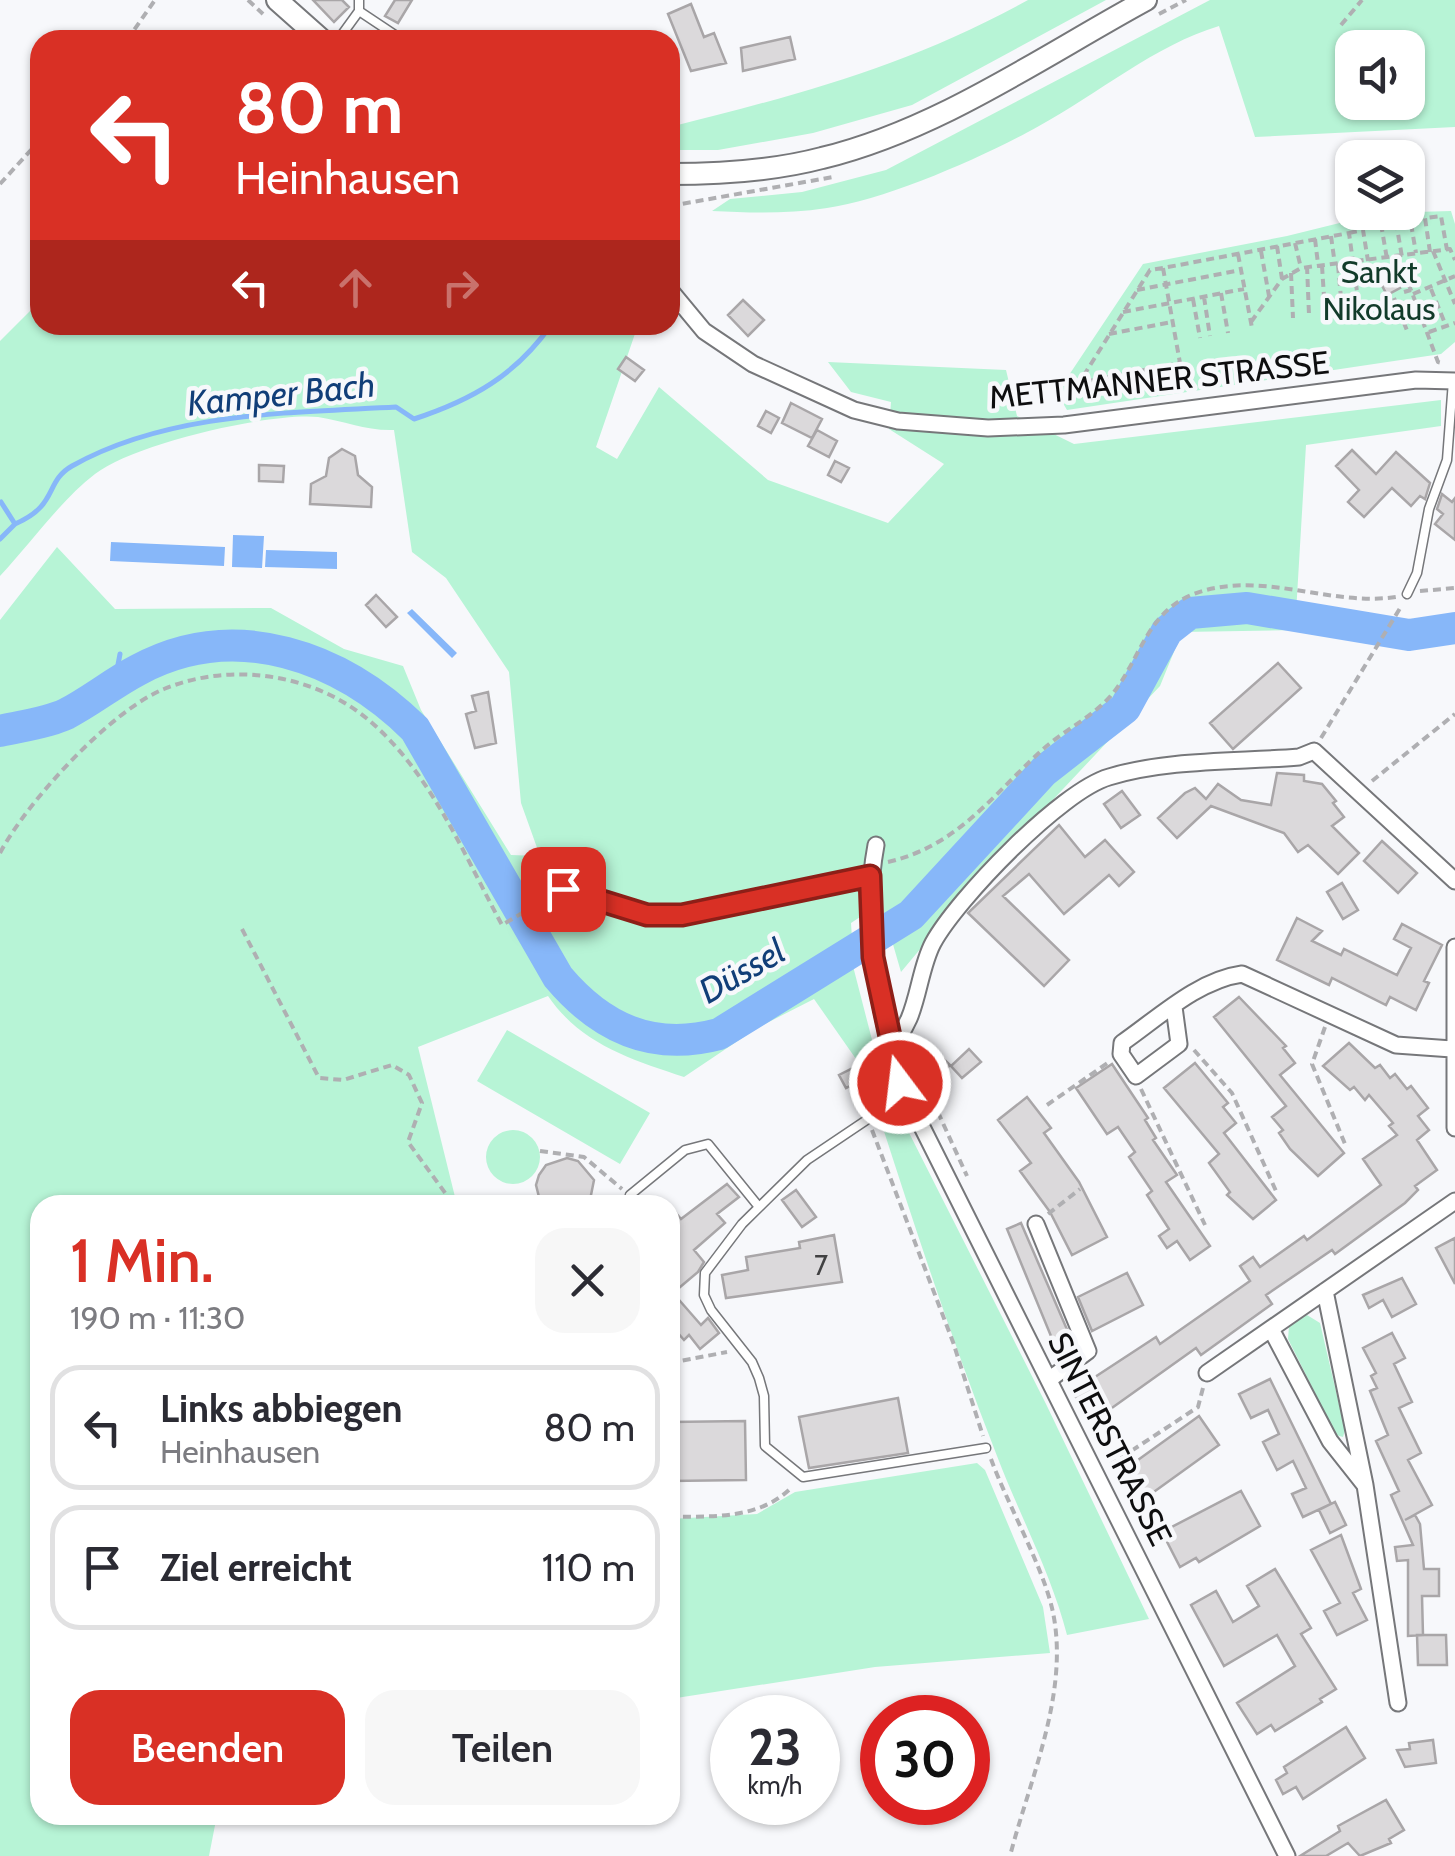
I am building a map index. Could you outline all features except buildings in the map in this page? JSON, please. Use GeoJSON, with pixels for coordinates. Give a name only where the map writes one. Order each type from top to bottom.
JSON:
{"type":"FeatureCollection","features":[{"type":"Feature","properties":{"kind":"main road"},"geometry":{"type":"LineString","coordinates":[[277,0],[311,30]]}},
{"type":"Feature","properties":{"kind":"main road"},"geometry":{"type":"LineString","coordinates":[[680,173],[792,164],[871,142],[974,95],[1146,0]]}},
{"type":"Feature","properties":{"kind":"street","name":"METTMANNER STRASSE"},"geometry":{"type":"LineString","coordinates":[[680,302],[704,331],[800,388],[854,410],[931,425],[1064,425],[1416,380],[1454,379]]}},
{"type":"Feature","properties":{"kind":"street"},"geometry":{"type":"LineString","coordinates":[[888,1045],[903,1035],[924,964],[944,926],[1028,834],[1090,785],[1128,773],[1299,757],[1314,750],[1455,881]]}},
{"type":"Feature","properties":{"kind":"street","name":"SINTERSTRASSE"},"geometry":{"type":"LineString","coordinates":[[876,845],[871,871],[873,957],[888,1045],[900,1083],[1287,1856]]}},
{"type":"Feature","properties":{"kind":"street"},"geometry":{"type":"LineString","coordinates":[[1455,947],[1455,1128]]}},
{"type":"Feature","properties":{"kind":"street"},"geometry":{"type":"LineString","coordinates":[[1174,1007],[1179,1044],[1136,1076],[1122,1054],[1122,1043],[1174,1007],[1220,977],[1242,974],[1396,1045],[1452,1049]]}},
{"type":"Feature","properties":{"kind":"street"},"geometry":{"type":"LineString","coordinates":[[1206,1372],[1455,1201]]}},
{"type":"Feature","properties":{"kind":"street"},"geometry":{"type":"LineString","coordinates":[[1036,1224],[1088,1351],[1050,1379]]}},
{"type":"Feature","properties":{"kind":"street"},"geometry":{"type":"LineString","coordinates":[[1325,1290],[1365,1485],[1398,1703]]}},
{"type":"Feature","properties":{"kind":"street"},"geometry":{"type":"LineString","coordinates":[[1271,1329],[1330,1441],[1365,1485]]}},
{"type":"Feature","properties":{"kind":"lane"},"geometry":{"type":"LineString","coordinates":[[346,30],[359,12],[359,0]]}},
{"type":"Feature","properties":{"kind":"lane"},"geometry":{"type":"LineString","coordinates":[[359,12],[387,30]]}},
{"type":"Feature","properties":{"kind":"lane"},"geometry":{"type":"LineString","coordinates":[[1407,594],[1417,573],[1429,509],[1446,460],[1454,379]]}},
{"type":"Feature","properties":{"kind":"lane"},"geometry":{"type":"LineString","coordinates":[[563,889],[647,915],[682,915],[871,871]]}},
{"type":"Feature","properties":{"kind":"lane"},"geometry":{"type":"LineString","coordinates":[[900,1083],[868,1119],[808,1160],[759,1208],[706,1273],[703,1283],[710,1310],[752,1362],[764,1396],[766,1446],[802,1476],[986,1448]]}},
{"type":"Feature","properties":{"kind":"lane"},"geometry":{"type":"LineString","coordinates":[[631,1195],[685,1150],[708,1144],[759,1208]]}},
{"type":"Feature","properties":{"kind":"path"},"geometry":{"type":"LineString","coordinates":[[134,30],[156,0]]}},
{"type":"Feature","properties":{"kind":"path"},"geometry":{"type":"LineString","coordinates":[[1341,25],[1362,0]]}},
{"type":"Feature","properties":{"kind":"path"},"geometry":{"type":"LineString","coordinates":[[0,184],[30,151]]}},
{"type":"Feature","properties":{"kind":"path"},"geometry":{"type":"LineString","coordinates":[[1455,260],[1447,250],[1441,216],[1425,218],[1432,251],[1455,304]]}},
{"type":"Feature","properties":{"kind":"path"},"geometry":{"type":"LineString","coordinates":[[1163,268],[1180,363],[1079,383],[1150,270],[1363,230],[1368,262]]}},
{"type":"Feature","properties":{"kind":"path"},"geometry":{"type":"LineString","coordinates":[[1382,230],[1387,259]]}},
{"type":"Feature","properties":{"kind":"path"},"geometry":{"type":"LineString","coordinates":[[1397,230],[1399,257],[1438,362]]}},
{"type":"Feature","properties":{"kind":"path"},"geometry":{"type":"LineString","coordinates":[[1412,230],[1416,254]]}},
{"type":"Feature","properties":{"kind":"path"},"geometry":{"type":"LineString","coordinates":[[1349,233],[1359,306]]}},
{"type":"Feature","properties":{"kind":"path"},"geometry":{"type":"LineString","coordinates":[[1331,236],[1342,309]]}},
{"type":"Feature","properties":{"kind":"path"},"geometry":{"type":"LineString","coordinates":[[1315,239],[1326,312]]}},
{"type":"Feature","properties":{"kind":"path"},"geometry":{"type":"LineString","coordinates":[[1295,243],[1304,267],[1309,315]]}},
{"type":"Feature","properties":{"kind":"path"},"geometry":{"type":"LineString","coordinates":[[1277,246],[1282,279]]}},
{"type":"Feature","properties":{"kind":"path"},"geometry":{"type":"LineString","coordinates":[[1261,250],[1268,296]]}},
{"type":"Feature","properties":{"kind":"path"},"geometry":{"type":"LineString","coordinates":[[1238,254],[1251,325],[1282,279],[1304,267],[1447,250]]}},
{"type":"Feature","properties":{"kind":"path"},"geometry":{"type":"LineString","coordinates":[[1137,290],[1240,270]]}},
{"type":"Feature","properties":{"kind":"path"},"geometry":{"type":"LineString","coordinates":[[1292,273],[1293,318]]}},
{"type":"Feature","properties":{"kind":"path"},"geometry":{"type":"LineString","coordinates":[[1404,292],[1430,287],[1455,276]]}},
{"type":"Feature","properties":{"kind":"path"},"geometry":{"type":"LineString","coordinates":[[1430,287],[1446,326]]}},
{"type":"Feature","properties":{"kind":"path"},"geometry":{"type":"LineString","coordinates":[[1123,312],[1244,289]]}},
{"type":"Feature","properties":{"kind":"path"},"geometry":{"type":"LineString","coordinates":[[1221,293],[1228,333]]}},
{"type":"Feature","properties":{"kind":"path"},"geometry":{"type":"LineString","coordinates":[[1204,297],[1210,336]]}},
{"type":"Feature","properties":{"kind":"path"},"geometry":{"type":"LineString","coordinates":[[1193,298],[1200,338]]}},
{"type":"Feature","properties":{"kind":"path"},"geometry":{"type":"LineString","coordinates":[[1394,298],[1408,333]]}},
{"type":"Feature","properties":{"kind":"path"},"geometry":{"type":"LineString","coordinates":[[1378,302],[1385,322]]}},
{"type":"Feature","properties":{"kind":"path"},"geometry":{"type":"LineString","coordinates":[[1109,334],[1172,322]]}},
{"type":"Feature","properties":{"kind":"path"},"geometry":{"type":"LineString","coordinates":[[1430,332],[1455,323]]}},
{"type":"Feature","properties":{"kind":"path"},"geometry":{"type":"LineString","coordinates":[[871,871],[917,854],[960,830],[1038,753],[1106,700],[1158,619],[1191,595],[1244,586],[1372,599],[1455,588]]}},
{"type":"Feature","properties":{"kind":"path"},"geometry":{"type":"LineString","coordinates":[[1314,750],[1379,648],[1400,606]]}},
{"type":"Feature","properties":{"kind":"path"},"geometry":{"type":"LineString","coordinates":[[0,854],[12,829],[57,773],[159,691],[192,679],[260,676],[325,692],[370,722],[402,753],[426,787],[502,925],[538,904]]}},
{"type":"Feature","properties":{"kind":"path"},"geometry":{"type":"LineString","coordinates":[[1361,791],[1455,714]]}},
{"type":"Feature","properties":{"kind":"path"},"geometry":{"type":"LineString","coordinates":[[242,929],[319,1078],[343,1080],[392,1065],[409,1075],[422,1103],[408,1142],[447,1195]]}},
{"type":"Feature","properties":{"kind":"path"},"geometry":{"type":"LineString","coordinates":[[1329,1015],[1312,1064],[1345,1144]]}},
{"type":"Feature","properties":{"kind":"path"},"geometry":{"type":"LineString","coordinates":[[1179,1044],[1196,1051],[1232,1094],[1276,1191]]}},
{"type":"Feature","properties":{"kind":"path"},"geometry":{"type":"LineString","coordinates":[[1047,1104],[1122,1054]]}},
{"type":"Feature","properties":{"kind":"path"},"geometry":{"type":"LineString","coordinates":[[1136,1076],[1205,1224]]}},
{"type":"Feature","properties":{"kind":"path"},"geometry":{"type":"LineString","coordinates":[[868,1119],[954,1342],[986,1448],[1052,1608],[1048,1723],[1010,1856]]}},
{"type":"Feature","properties":{"kind":"path"},"geometry":{"type":"LineString","coordinates":[[540,1150],[584,1157],[629,1195]]}},
{"type":"Feature","properties":{"kind":"path"},"geometry":{"type":"LineString","coordinates":[[1036,1224],[1080,1189]]}},
{"type":"Feature","properties":{"kind":"path"},"geometry":{"type":"LineString","coordinates":[[680,1361],[717,1356],[740,1346]]}},
{"type":"Feature","properties":{"kind":"path"},"geometry":{"type":"LineString","coordinates":[[1106,1468],[1198,1408],[1206,1372]]}},
{"type":"Feature","properties":{"kind":"path"},"geometry":{"type":"LineString","coordinates":[[680,1517],[726,1516],[764,1508],[802,1476]]}},
{"type":"Feature","properties":{"kind":"green space"},"geometry":{"type":"Polygon","coordinates":[[[1028,0],[1106,0],[912,105],[813,133],[718,150],[680,150],[680,124],[853,76],[984,23],[1028,0]]]}},
{"type":"Feature","properties":{"kind":"green space"},"geometry":{"type":"Polygon","coordinates":[[[1210,0],[1455,0],[1455,127],[1255,137],[1219,26],[1172,45],[1017,138],[906,186],[812,210],[712,211],[730,199],[802,192],[886,170],[1210,0]]]}},
{"type":"Feature","properties":{"kind":"green space","name":"Sankt Nikolaus"},"geometry":{"type":"Polygon","coordinates":[[[1451,211],[1455,224],[1455,342],[1441,354],[1067,410],[1057,393],[1143,264],[1335,224],[1335,230],[1425,230],[1425,212],[1451,211]]]}},
{"type":"Feature","properties":{"kind":"green space"},"geometry":{"type":"Polygon","coordinates":[[[30,311],[30,335],[635,335],[596,447],[617,459],[659,387],[768,480],[888,523],[944,464],[889,429],[891,402],[851,392],[828,362],[1006,370],[1017,416],[1074,444],[1441,400],[1441,426],[1306,445],[1295,630],[1182,632],[1160,686],[982,875],[901,972],[881,903],[851,923],[854,970],[878,1063],[863,1069],[814,999],[757,1028],[684,1077],[626,1056],[591,1038],[561,1013],[548,996],[418,1047],[455,1195],[30,1195],[30,1825],[215,1825],[209,1856],[0,1856],[0,620],[57,547],[115,609],[271,608],[344,649],[403,666],[421,710],[511,855],[540,856],[521,803],[509,672],[446,578],[412,552],[394,430],[296,417],[203,432],[139,452],[95,474],[82,485],[0,576],[0,341],[30,311]]]}},
{"type":"Feature","properties":{"kind":"green space"},"geometry":{"type":"Polygon","coordinates":[[[507,1030],[650,1113],[620,1164],[477,1081],[507,1030]]]}},
{"type":"Feature","properties":{"kind":"green space"},"geometry":{"type":"Polygon","coordinates":[[[895,1105],[1149,1619],[1067,1635],[1053,1589],[966,1373],[881,1122],[895,1105]]]}},
{"type":"Feature","properties":{"kind":"green space"},"geometry":{"type":"Polygon","coordinates":[[[513,1130],[532,1138],[540,1157],[532,1176],[513,1184],[494,1176],[486,1157],[494,1138],[513,1130]]]}},
{"type":"Feature","properties":{"kind":"green space"},"geometry":{"type":"Polygon","coordinates":[[[1307,1315],[1320,1323],[1345,1430],[1343,1437],[1336,1435],[1288,1339],[1289,1326],[1307,1315]]]}},
{"type":"Feature","properties":{"kind":"green space"},"geometry":{"type":"Polygon","coordinates":[[[977,1463],[985,1470],[1043,1607],[1050,1653],[875,1667],[680,1697],[680,1518],[757,1514],[795,1492],[977,1463]]]}},
{"type":"Feature","properties":{"kind":"water"},"geometry":{"type":"Polygon","coordinates":[[[233,535],[264,536],[262,568],[232,567],[233,535]]]}},
{"type":"Feature","properties":{"kind":"water"},"geometry":{"type":"Polygon","coordinates":[[[111,542],[225,547],[224,566],[110,561],[111,542]]]}},
{"type":"Feature","properties":{"kind":"water"},"geometry":{"type":"Polygon","coordinates":[[[266,550],[337,552],[337,569],[265,567],[266,550]]]}},
{"type":"Feature","properties":{"kind":"water"},"geometry":{"type":"Polygon","coordinates":[[[412,609],[457,653],[452,658],[407,613],[412,609]]]}},
{"type":"Feature","properties":{"kind":"waterway","name":"Kamper Bach"},"geometry":{"type":"LineString","coordinates":[[15,524],[39,509],[63,472],[109,448],[188,425],[272,414],[396,407],[414,419],[491,384],[543,335]]}},
{"type":"Feature","properties":{"kind":"waterway","name":"Kamper Bach"},"geometry":{"type":"LineString","coordinates":[[0,539],[15,524],[1,502]]}},
{"type":"Feature","properties":{"kind":"waterway","name":"Düssel"},"geometry":{"type":"LineString","coordinates":[[0,731],[66,714],[138,670],[175,654],[249,646],[321,665],[355,682],[415,729],[558,977],[575,995],[610,1022],[630,1031],[672,1040],[695,1039],[719,1034],[911,915],[1044,771],[1125,708],[1167,631],[1190,613],[1247,608],[1409,635],[1455,628]]}},
{"type":"Feature","properties":{"kind":"waterway"},"geometry":{"type":"LineString","coordinates":[[114,686],[120,654]]}},
{"type":"Feature","properties":{"kind":"route"},"geometry":{"type":"LineString","coordinates":[[563,889],[621,909],[662,916],[870,876],[873,957],[888,1045],[900,1083]]}}]}
